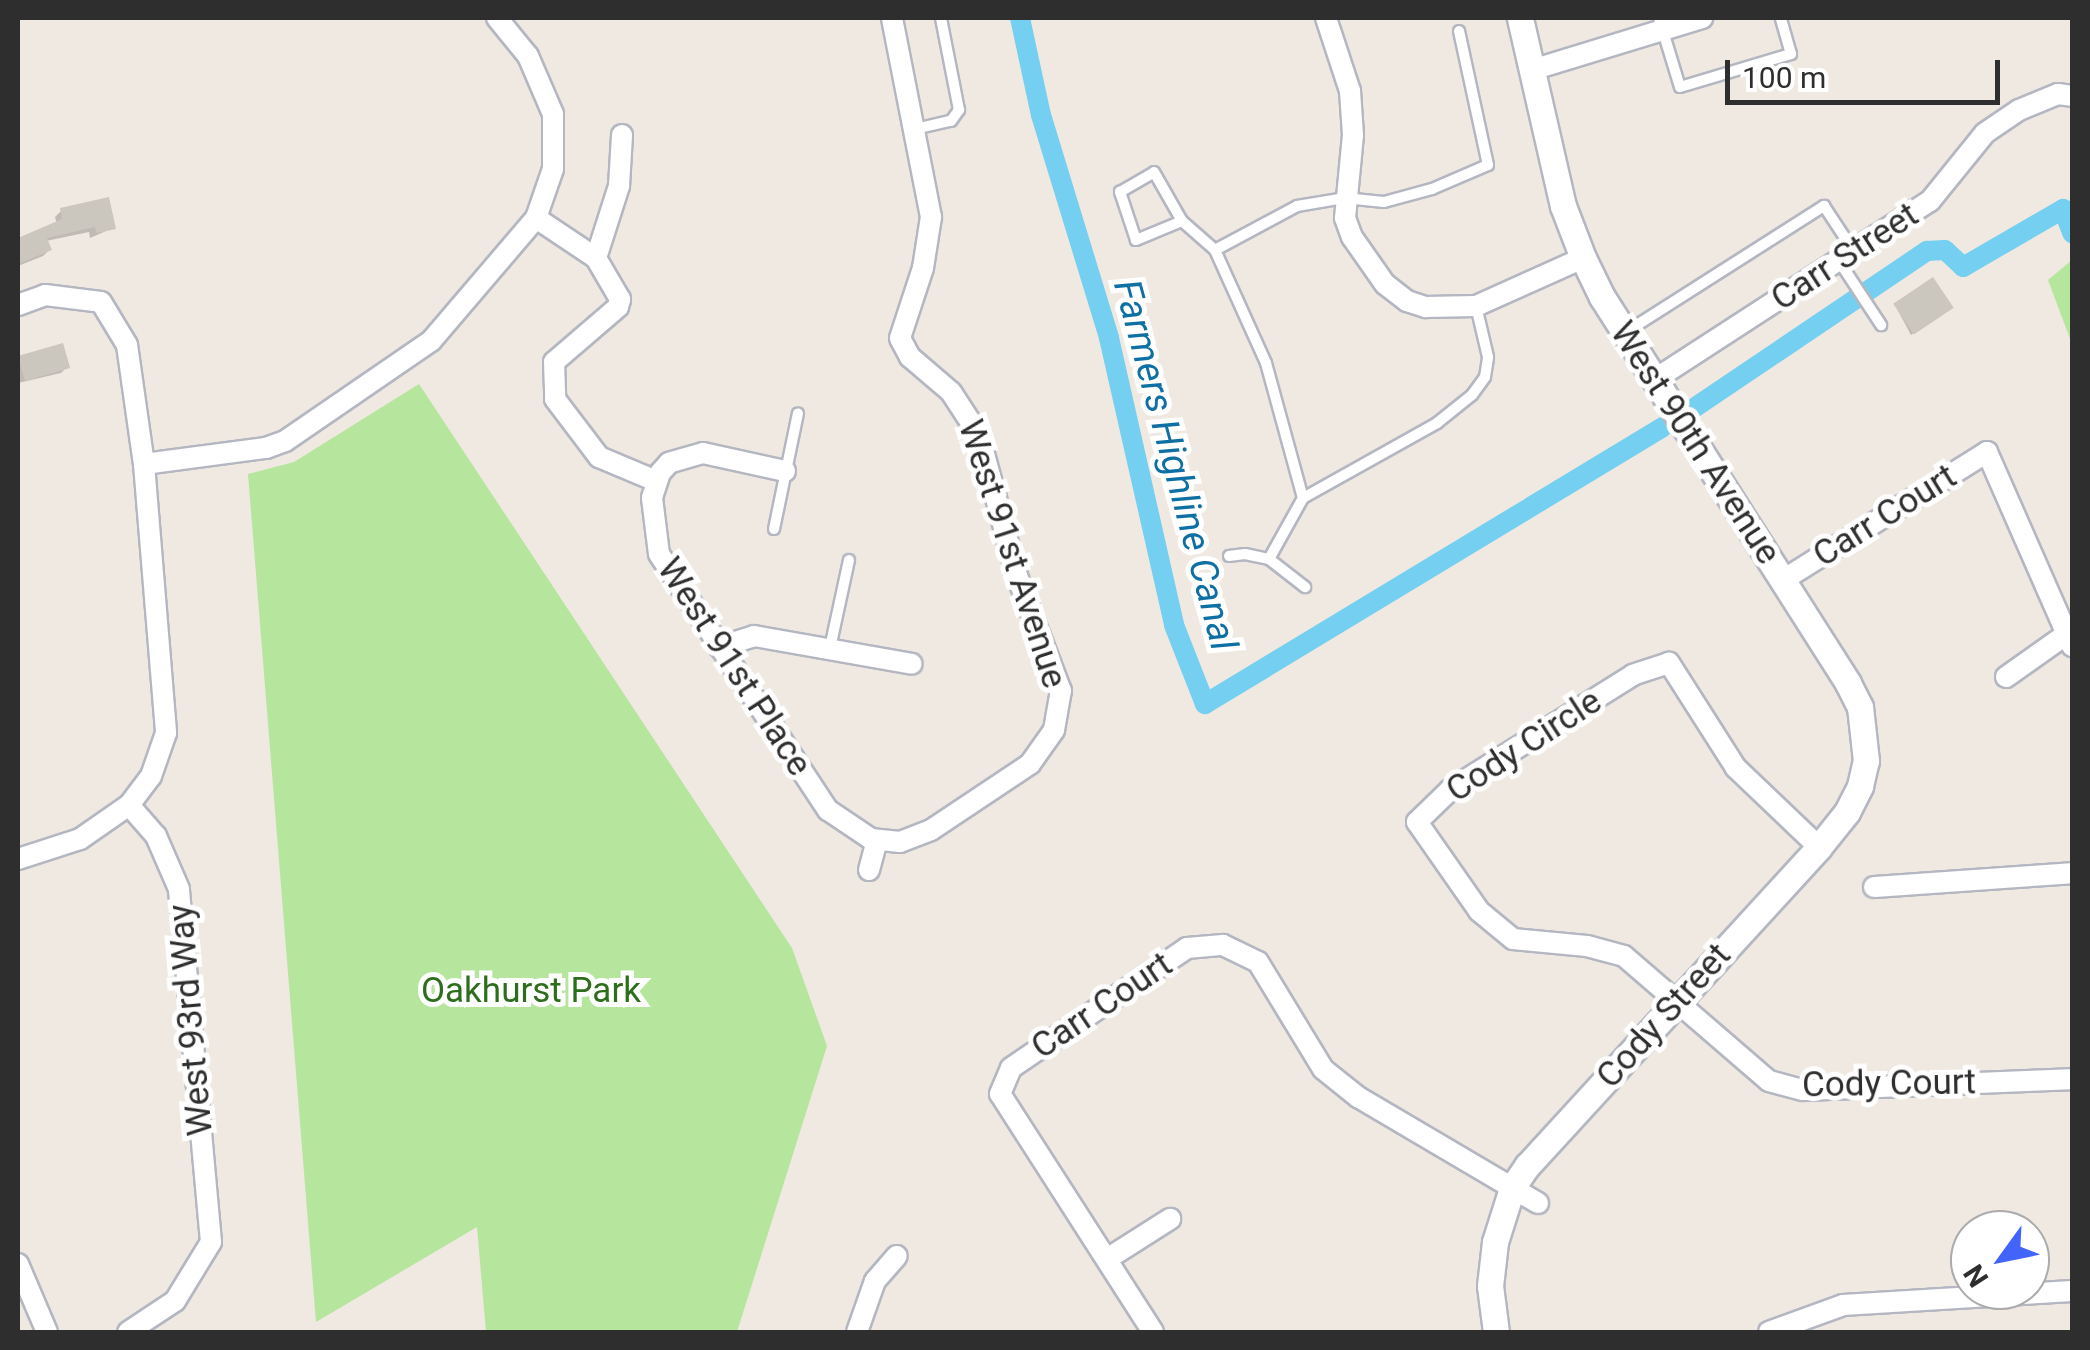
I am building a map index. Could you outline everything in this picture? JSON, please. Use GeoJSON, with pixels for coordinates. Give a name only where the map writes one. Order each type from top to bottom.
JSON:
{"type":"FeatureCollection","features":[{"type":"Feature","properties":{"kind":"street"},"geometry":{"type":"LineString","coordinates":[[144,464],[266,448],[285,441],[431,341],[536,218],[554,169],[553,114],[528,56],[497,18]]}},
{"type":"Feature","properties":{"kind":"street"},"geometry":{"type":"LineString","coordinates":[[892,18],[915,129]]}},
{"type":"Feature","properties":{"kind":"street"},"geometry":{"type":"LineString","coordinates":[[1326,18],[1350,91],[1353,135],[1345,198],[1352,237],[1385,284],[1407,300],[1426,307],[1476,306],[1583,258]]}},
{"type":"Feature","properties":{"kind":"street","name":"West 90th Avenue"},"geometry":{"type":"LineString","coordinates":[[1520,18],[1563,206],[1583,258],[1624,333],[1848,682],[1866,732],[1860,786],[1819,847]]}},
{"type":"Feature","properties":{"kind":"street"},"geometry":{"type":"LineString","coordinates":[[1534,69],[1661,24],[1702,18]]}},
{"type":"Feature","properties":{"kind":"street","name":"Carr Street"},"geometry":{"type":"LineString","coordinates":[[1654,380],[1930,201],[1985,133],[2019,110],[2058,94],[2072,96]]}},
{"type":"Feature","properties":{"kind":"street","name":"West 91st Avenue"},"geometry":{"type":"LineString","coordinates":[[868,837],[900,842],[931,830],[989,794],[1030,764],[1061,712],[1053,664],[1018,576],[979,435],[951,392],[910,357],[900,338],[930,241],[929,197],[915,129]]}},
{"type":"Feature","properties":{"kind":"street"},"geometry":{"type":"LineString","coordinates":[[596,258],[619,186],[622,136]]}},
{"type":"Feature","properties":{"kind":"street"},"geometry":{"type":"LineString","coordinates":[[536,218],[596,258],[618,290],[618,307],[554,362],[552,391],[599,457],[656,481],[669,463],[703,453],[785,471]]}},
{"type":"Feature","properties":{"kind":"street"},"geometry":{"type":"LineString","coordinates":[[18,305],[45,296],[104,296],[128,345],[144,464],[166,733],[151,776],[129,805],[80,840],[18,859]]}},
{"type":"Feature","properties":{"kind":"street","name":"Carr Court"},"geometry":{"type":"LineString","coordinates":[[1783,580],[1986,452],[2068,641]]}},
{"type":"Feature","properties":{"kind":"street","name":"West 91st Place"},"geometry":{"type":"LineString","coordinates":[[656,481],[651,520],[659,554],[814,792],[868,837]]}},
{"type":"Feature","properties":{"kind":"street"},"geometry":{"type":"LineString","coordinates":[[719,647],[754,636],[912,664]]}},
{"type":"Feature","properties":{"kind":"street"},"geometry":{"type":"LineString","coordinates":[[2006,678],[2068,641]]}},
{"type":"Feature","properties":{"kind":"street","name":"Cody Circle"},"geometry":{"type":"LineString","coordinates":[[1676,1001],[1624,956],[1588,946],[1514,939],[1478,911],[1417,822],[1450,790],[1634,675],[1668,663],[1736,768],[1819,847]]}},
{"type":"Feature","properties":{"kind":"street","name":"West 93rd Way"},"geometry":{"type":"LineString","coordinates":[[128,1332],[176,1301],[212,1242],[179,888],[156,836],[129,805]]}},
{"type":"Feature","properties":{"kind":"street"},"geometry":{"type":"LineString","coordinates":[[868,837],[869,870]]}},
{"type":"Feature","properties":{"kind":"street","name":"Cody Street"},"geometry":{"type":"LineString","coordinates":[[1512,1188],[1676,1001],[1819,847]]}},
{"type":"Feature","properties":{"kind":"street"},"geometry":{"type":"LineString","coordinates":[[1874,887],[2072,874]]}},
{"type":"Feature","properties":{"kind":"street","name":"Carr Court"},"geometry":{"type":"LineString","coordinates":[[1106,1258],[1000,1094],[1010,1068],[1187,948],[1223,945],[1258,962],[1323,1070],[1358,1098],[1512,1188]]}},
{"type":"Feature","properties":{"kind":"street","name":"Cody Court"},"geometry":{"type":"LineString","coordinates":[[1676,1001],[1768,1081],[1803,1090],[2072,1079]]}},
{"type":"Feature","properties":{"kind":"street"},"geometry":{"type":"LineString","coordinates":[[1496,1332],[1490,1286],[1495,1242],[1512,1188],[1538,1203]]}},
{"type":"Feature","properties":{"kind":"street"},"geometry":{"type":"LineString","coordinates":[[1153,1332],[1106,1258],[1170,1219]]}},
{"type":"Feature","properties":{"kind":"street"},"geometry":{"type":"LineString","coordinates":[[857,1332],[875,1282],[896,1256]]}},
{"type":"Feature","properties":{"kind":"street"},"geometry":{"type":"LineString","coordinates":[[18,1264],[47,1332]]}},
{"type":"Feature","properties":{"kind":"street"},"geometry":{"type":"LineString","coordinates":[[1769,1332],[1843,1305],[2072,1291]]}},
{"type":"Feature","properties":{"kind":"lane"},"geometry":{"type":"LineString","coordinates":[[915,129],[951,121],[960,110],[941,18]]}},
{"type":"Feature","properties":{"kind":"lane"},"geometry":{"type":"LineString","coordinates":[[1661,24],[1680,87],[1792,54],[1781,18]]}},
{"type":"Feature","properties":{"kind":"lane"},"geometry":{"type":"LineString","coordinates":[[1215,250],[1297,206],[1345,198],[1384,202],[1432,189],[1488,165],[1459,31]]}},
{"type":"Feature","properties":{"kind":"lane"},"geometry":{"type":"LineString","coordinates":[[1182,221],[1136,240],[1120,192],[1154,172],[1182,221],[1215,250],[1266,362],[1303,498]]}},
{"type":"Feature","properties":{"kind":"lane"},"geometry":{"type":"LineString","coordinates":[[1624,333],[1824,206],[1856,286],[1881,324]]}},
{"type":"Feature","properties":{"kind":"lane"},"geometry":{"type":"LineString","coordinates":[[1269,559],[1303,498],[1437,423],[1472,396],[1485,377],[1488,356],[1476,306]]}},
{"type":"Feature","properties":{"kind":"lane"},"geometry":{"type":"LineString","coordinates":[[774,529],[798,413]]}},
{"type":"Feature","properties":{"kind":"lane"},"geometry":{"type":"LineString","coordinates":[[1229,556],[1245,554],[1269,559],[1305,588]]}},
{"type":"Feature","properties":{"kind":"lane"},"geometry":{"type":"LineString","coordinates":[[830,648],[849,560]]}},
{"type":"Feature","properties":{"kind":"green space"},"geometry":{"type":"Polygon","coordinates":[[[2072,260],[2072,344],[2048,280],[2072,260]]]}},
{"type":"Feature","properties":{"kind":"green space","name":"Oakhurst Park"},"geometry":{"type":"Polygon","coordinates":[[[419,384],[792,948],[827,1046],[737,1332],[486,1332],[477,1227],[316,1322],[248,474],[294,462],[419,384]]]}},
{"type":"Feature","properties":{"kind":"building"},"geometry":{"type":"Polygon","coordinates":[[[109,197],[116,229],[96,233],[95,227],[47,238],[52,250],[18,264],[18,238],[62,219],[60,208],[109,197]]]}},
{"type":"Feature","properties":{"kind":"building"},"geometry":{"type":"Polygon","coordinates":[[[1933,277],[1954,308],[1914,335],[1893,304],[1933,277]]]}},
{"type":"Feature","properties":{"kind":"building"},"geometry":{"type":"Polygon","coordinates":[[[63,343],[70,368],[25,381],[18,356],[63,343]]]}},
{"type":"Feature","properties":{"kind":"waterway","name":"Farmers Highline Canal"},"geometry":{"type":"LineString","coordinates":[[1020,18],[1041,115],[1109,338],[1174,625],[1205,704],[1663,427]]}},
{"type":"Feature","properties":{"kind":"waterway","name":"Farmers Highline Canal"},"geometry":{"type":"LineString","coordinates":[[1694,408],[1927,251],[1945,250],[1963,267],[2063,209],[2072,233]]}}]}
